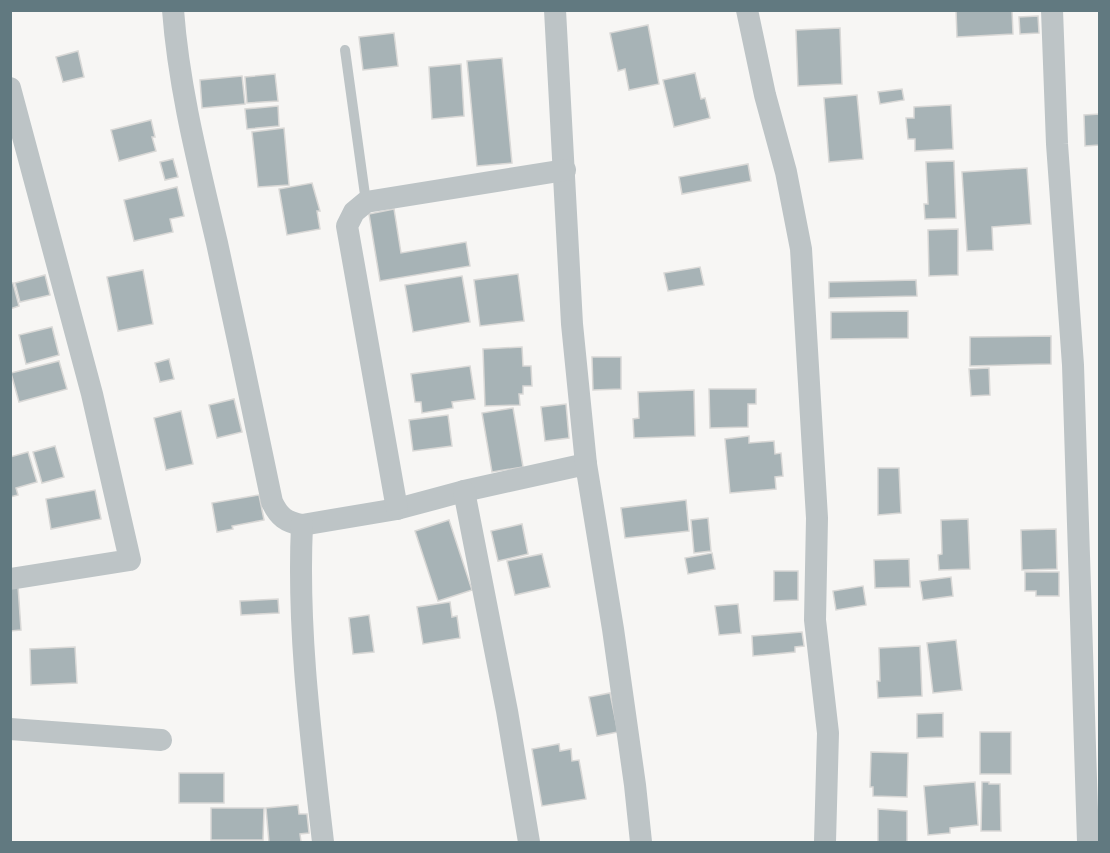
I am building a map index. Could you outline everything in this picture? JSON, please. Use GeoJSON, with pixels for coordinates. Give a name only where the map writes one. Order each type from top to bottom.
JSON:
{"type":"FeatureCollection","features":[{"type":"Feature","properties":{"kind":"street"},"geometry":{"type":"LineString","coordinates":[[173,10],[176,54],[188,118],[238,336],[272,502],[278,514],[288,522],[302,525],[397,509],[464,491],[586,464]]}},
{"type":"Feature","properties":{"kind":"street"},"geometry":{"type":"LineString","coordinates":[[555,10],[572,324],[586,464],[615,640],[635,785],[640,843]]}},
{"type":"Feature","properties":{"kind":"street"},"geometry":{"type":"LineString","coordinates":[[747,10],[765,95],[786,172],[801,249],[817,518],[814,620],[828,733],[823,837],[825,843]]}},
{"type":"Feature","properties":{"kind":"street"},"geometry":{"type":"LineString","coordinates":[[1052,10],[1057,144],[1073,365],[1092,834]]}},
{"type":"Feature","properties":{"kind":"street"},"geometry":{"type":"LineString","coordinates":[[10,88],[92,394],[130,560],[10,579]]}},
{"type":"Feature","properties":{"kind":"street"},"geometry":{"type":"LineString","coordinates":[[397,509],[346,226],[354,212],[366,202],[564,170]]}},
{"type":"Feature","properties":{"kind":"street"},"geometry":{"type":"LineString","coordinates":[[464,491],[505,699],[529,843]]}},
{"type":"Feature","properties":{"kind":"street"},"geometry":{"type":"LineString","coordinates":[[302,525],[299,577],[323,843]]}},
{"type":"Feature","properties":{"kind":"street"},"geometry":{"type":"LineString","coordinates":[[10,729],[161,740]]}},
{"type":"Feature","properties":{"kind":"lane"},"geometry":{"type":"LineString","coordinates":[[345,50],[366,202]]}},
{"type":"Feature","properties":{"kind":"building"},"geometry":{"type":"Polygon","coordinates":[[[956,10],[1012,10],[1013,34],[957,37],[956,10]]]}},
{"type":"Feature","properties":{"kind":"building"},"geometry":{"type":"Polygon","coordinates":[[[1038,16],[1039,33],[1020,34],[1019,17],[1038,16]]]}},
{"type":"Feature","properties":{"kind":"building"},"geometry":{"type":"Polygon","coordinates":[[[648,25],[659,84],[629,90],[625,69],[618,71],[610,33],[648,25]]]}},
{"type":"Feature","properties":{"kind":"building"},"geometry":{"type":"Polygon","coordinates":[[[840,28],[842,84],[798,86],[796,30],[840,28]]]}},
{"type":"Feature","properties":{"kind":"building"},"geometry":{"type":"Polygon","coordinates":[[[394,33],[398,66],[363,70],[359,37],[394,33]]]}},
{"type":"Feature","properties":{"kind":"building"},"geometry":{"type":"Polygon","coordinates":[[[78,51],[84,77],[63,82],[56,57],[78,51]]]}},
{"type":"Feature","properties":{"kind":"building"},"geometry":{"type":"Polygon","coordinates":[[[502,58],[512,163],[477,166],[467,61],[502,58]]]}},
{"type":"Feature","properties":{"kind":"building"},"geometry":{"type":"Polygon","coordinates":[[[461,64],[464,116],[432,119],[429,67],[461,64]]]}},
{"type":"Feature","properties":{"kind":"building"},"geometry":{"type":"Polygon","coordinates":[[[695,73],[701,99],[705,98],[710,118],[674,127],[663,80],[695,73]]]}},
{"type":"Feature","properties":{"kind":"building"},"geometry":{"type":"Polygon","coordinates":[[[275,74],[278,101],[247,103],[245,77],[275,74]]]}},
{"type":"Feature","properties":{"kind":"building"},"geometry":{"type":"Polygon","coordinates":[[[242,76],[245,104],[202,108],[200,80],[242,76]]]}},
{"type":"Feature","properties":{"kind":"building"},"geometry":{"type":"Polygon","coordinates":[[[902,89],[904,100],[880,104],[878,92],[902,89]]]}},
{"type":"Feature","properties":{"kind":"building"},"geometry":{"type":"Polygon","coordinates":[[[857,95],[863,159],[829,162],[824,98],[857,95]]]}},
{"type":"Feature","properties":{"kind":"building"},"geometry":{"type":"Polygon","coordinates":[[[951,105],[953,149],[915,151],[915,139],[908,139],[906,118],[914,118],[914,107],[951,105]]]}},
{"type":"Feature","properties":{"kind":"building"},"geometry":{"type":"Polygon","coordinates":[[[278,106],[279,126],[247,129],[245,109],[278,106]]]}},
{"type":"Feature","properties":{"kind":"building"},"geometry":{"type":"Polygon","coordinates":[[[1100,114],[1100,145],[1085,146],[1084,115],[1100,114]]]}},
{"type":"Feature","properties":{"kind":"building"},"geometry":{"type":"Polygon","coordinates":[[[151,120],[156,151],[119,161],[111,130],[151,120]]]}},
{"type":"Feature","properties":{"kind":"building"},"geometry":{"type":"Polygon","coordinates":[[[284,128],[289,185],[258,187],[252,132],[284,128]]]}},
{"type":"Feature","properties":{"kind":"building"},"geometry":{"type":"Polygon","coordinates":[[[173,159],[178,177],[165,180],[160,162],[173,159]]]}},
{"type":"Feature","properties":{"kind":"building"},"geometry":{"type":"Polygon","coordinates":[[[954,161],[956,218],[925,219],[924,204],[928,204],[926,162],[954,161]]]}},
{"type":"Feature","properties":{"kind":"building"},"geometry":{"type":"Polygon","coordinates":[[[748,164],[751,181],[682,194],[679,177],[748,164]]]}},
{"type":"Feature","properties":{"kind":"building"},"geometry":{"type":"Polygon","coordinates":[[[1027,168],[1031,224],[992,227],[993,250],[967,251],[962,172],[1027,168]]]}},
{"type":"Feature","properties":{"kind":"building"},"geometry":{"type":"Polygon","coordinates":[[[312,183],[320,211],[317,211],[320,229],[287,235],[279,189],[312,183]]]}},
{"type":"Feature","properties":{"kind":"building"},"geometry":{"type":"Polygon","coordinates":[[[177,187],[184,216],[170,219],[173,232],[134,241],[124,200],[177,187]]]}},
{"type":"Feature","properties":{"kind":"building"},"geometry":{"type":"Polygon","coordinates":[[[394,209],[401,253],[466,242],[470,266],[380,281],[369,214],[394,209]]]}},
{"type":"Feature","properties":{"kind":"building"},"geometry":{"type":"Polygon","coordinates":[[[958,229],[958,275],[929,276],[928,230],[958,229]]]}},
{"type":"Feature","properties":{"kind":"building"},"geometry":{"type":"Polygon","coordinates":[[[700,267],[704,285],[668,291],[664,273],[700,267]]]}},
{"type":"Feature","properties":{"kind":"building"},"geometry":{"type":"Polygon","coordinates":[[[143,270],[153,324],[118,331],[107,277],[143,270]]]}},
{"type":"Feature","properties":{"kind":"building"},"geometry":{"type":"Polygon","coordinates":[[[518,274],[524,321],[480,326],[474,280],[518,274]]]}},
{"type":"Feature","properties":{"kind":"building"},"geometry":{"type":"Polygon","coordinates":[[[45,275],[50,295],[20,302],[15,283],[45,275]]]}},
{"type":"Feature","properties":{"kind":"building"},"geometry":{"type":"Polygon","coordinates":[[[462,276],[470,322],[413,332],[405,285],[462,276]]]}},
{"type":"Feature","properties":{"kind":"building"},"geometry":{"type":"Polygon","coordinates":[[[916,280],[917,296],[829,298],[829,282],[916,280]]]}},
{"type":"Feature","properties":{"kind":"building"},"geometry":{"type":"Polygon","coordinates":[[[10,283],[13,283],[19,306],[10,309],[10,283]]]}},
{"type":"Feature","properties":{"kind":"building"},"geometry":{"type":"Polygon","coordinates":[[[908,311],[908,338],[831,339],[831,312],[908,311]]]}},
{"type":"Feature","properties":{"kind":"building"},"geometry":{"type":"Polygon","coordinates":[[[52,327],[59,355],[26,364],[19,335],[52,327]]]}},
{"type":"Feature","properties":{"kind":"building"},"geometry":{"type":"Polygon","coordinates":[[[1051,336],[1051,364],[970,366],[970,337],[1051,336]]]}},
{"type":"Feature","properties":{"kind":"building"},"geometry":{"type":"Polygon","coordinates":[[[522,347],[523,366],[531,366],[532,386],[523,386],[523,394],[519,394],[520,405],[485,406],[483,349],[522,347]]]}},
{"type":"Feature","properties":{"kind":"building"},"geometry":{"type":"Polygon","coordinates":[[[592,357],[621,357],[621,389],[593,390],[592,357]]]}},
{"type":"Feature","properties":{"kind":"building"},"geometry":{"type":"Polygon","coordinates":[[[169,359],[174,379],[160,382],[155,363],[169,359]]]}},
{"type":"Feature","properties":{"kind":"building"},"geometry":{"type":"Polygon","coordinates":[[[59,361],[67,389],[19,402],[11,373],[59,361]]]}},
{"type":"Feature","properties":{"kind":"building"},"geometry":{"type":"Polygon","coordinates":[[[470,366],[475,399],[452,402],[453,408],[422,413],[421,402],[415,402],[411,374],[470,366]]]}},
{"type":"Feature","properties":{"kind":"building"},"geometry":{"type":"Polygon","coordinates":[[[989,368],[990,395],[971,396],[969,369],[989,368]]]}},
{"type":"Feature","properties":{"kind":"building"},"geometry":{"type":"Polygon","coordinates":[[[709,389],[756,389],[756,404],[748,404],[748,427],[710,428],[709,389]]]}},
{"type":"Feature","properties":{"kind":"building"},"geometry":{"type":"Polygon","coordinates":[[[694,390],[695,436],[634,438],[633,419],[639,418],[638,392],[694,390]]]}},
{"type":"Feature","properties":{"kind":"building"},"geometry":{"type":"Polygon","coordinates":[[[234,399],[242,432],[217,438],[209,405],[234,399]]]}},
{"type":"Feature","properties":{"kind":"building"},"geometry":{"type":"Polygon","coordinates":[[[566,404],[569,438],[545,441],[541,407],[566,404]]]}},
{"type":"Feature","properties":{"kind":"building"},"geometry":{"type":"Polygon","coordinates":[[[513,408],[523,467],[492,472],[482,413],[513,408]]]}},
{"type":"Feature","properties":{"kind":"building"},"geometry":{"type":"Polygon","coordinates":[[[181,411],[193,464],[166,470],[154,418],[181,411]]]}},
{"type":"Feature","properties":{"kind":"building"},"geometry":{"type":"Polygon","coordinates":[[[448,415],[452,446],[413,451],[409,420],[448,415]]]}},
{"type":"Feature","properties":{"kind":"building"},"geometry":{"type":"Polygon","coordinates":[[[749,436],[749,443],[774,441],[775,454],[781,453],[783,476],[775,477],[776,489],[730,493],[725,439],[749,436]]]}},
{"type":"Feature","properties":{"kind":"building"},"geometry":{"type":"Polygon","coordinates":[[[55,446],[64,477],[42,483],[33,452],[55,446]]]}},
{"type":"Feature","properties":{"kind":"building"},"geometry":{"type":"Polygon","coordinates":[[[28,452],[37,482],[16,488],[18,495],[10,497],[10,457],[28,452]]]}},
{"type":"Feature","properties":{"kind":"building"},"geometry":{"type":"Polygon","coordinates":[[[878,468],[899,468],[901,513],[878,515],[878,468]]]}},
{"type":"Feature","properties":{"kind":"building"},"geometry":{"type":"Polygon","coordinates":[[[95,490],[101,519],[51,529],[46,499],[95,490]]]}},
{"type":"Feature","properties":{"kind":"building"},"geometry":{"type":"Polygon","coordinates":[[[259,495],[264,520],[232,526],[233,529],[217,532],[212,503],[259,495]]]}},
{"type":"Feature","properties":{"kind":"building"},"geometry":{"type":"Polygon","coordinates":[[[686,500],[689,531],[625,538],[621,508],[686,500]]]}},
{"type":"Feature","properties":{"kind":"building"},"geometry":{"type":"Polygon","coordinates":[[[708,518],[711,551],[694,553],[691,520],[708,518]]]}},
{"type":"Feature","properties":{"kind":"building"},"geometry":{"type":"Polygon","coordinates":[[[968,519],[970,569],[939,570],[938,555],[942,554],[941,520],[968,519]]]}},
{"type":"Feature","properties":{"kind":"building"},"geometry":{"type":"Polygon","coordinates":[[[449,520],[472,590],[438,601],[415,531],[449,520]]]}},
{"type":"Feature","properties":{"kind":"building"},"geometry":{"type":"Polygon","coordinates":[[[522,524],[528,554],[498,561],[491,531],[522,524]]]}},
{"type":"Feature","properties":{"kind":"building"},"geometry":{"type":"Polygon","coordinates":[[[1056,529],[1057,569],[1022,570],[1021,530],[1056,529]]]}},
{"type":"Feature","properties":{"kind":"building"},"geometry":{"type":"Polygon","coordinates":[[[712,553],[715,569],[688,574],[685,558],[712,553]]]}},
{"type":"Feature","properties":{"kind":"building"},"geometry":{"type":"Polygon","coordinates":[[[542,554],[550,587],[515,595],[507,561],[542,554]]]}},
{"type":"Feature","properties":{"kind":"building"},"geometry":{"type":"Polygon","coordinates":[[[909,559],[910,587],[875,588],[874,560],[909,559]]]}},
{"type":"Feature","properties":{"kind":"building"},"geometry":{"type":"Polygon","coordinates":[[[774,571],[798,571],[798,600],[774,601],[774,571]]]}},
{"type":"Feature","properties":{"kind":"building"},"geometry":{"type":"Polygon","coordinates":[[[1025,572],[1059,572],[1059,596],[1036,596],[1036,591],[1025,591],[1025,572]]]}},
{"type":"Feature","properties":{"kind":"building"},"geometry":{"type":"Polygon","coordinates":[[[951,577],[953,596],[923,600],[920,581],[951,577]]]}},
{"type":"Feature","properties":{"kind":"building"},"geometry":{"type":"Polygon","coordinates":[[[10,586],[18,586],[21,630],[10,631],[10,586]]]}},
{"type":"Feature","properties":{"kind":"building"},"geometry":{"type":"Polygon","coordinates":[[[863,586],[866,605],[836,610],[833,591],[863,586]]]}},
{"type":"Feature","properties":{"kind":"building"},"geometry":{"type":"Polygon","coordinates":[[[278,599],[279,613],[241,615],[240,601],[278,599]]]}},
{"type":"Feature","properties":{"kind":"building"},"geometry":{"type":"Polygon","coordinates":[[[450,602],[452,617],[457,616],[460,638],[423,644],[417,607],[450,602]]]}},
{"type":"Feature","properties":{"kind":"building"},"geometry":{"type":"Polygon","coordinates":[[[738,604],[741,633],[719,635],[715,606],[738,604]]]}},
{"type":"Feature","properties":{"kind":"building"},"geometry":{"type":"Polygon","coordinates":[[[369,615],[374,652],[353,654],[349,618],[369,615]]]}},
{"type":"Feature","properties":{"kind":"building"},"geometry":{"type":"Polygon","coordinates":[[[802,632],[804,646],[795,647],[795,652],[753,656],[752,636],[802,632]]]}},
{"type":"Feature","properties":{"kind":"building"},"geometry":{"type":"Polygon","coordinates":[[[956,640],[962,690],[933,693],[927,643],[956,640]]]}},
{"type":"Feature","properties":{"kind":"building"},"geometry":{"type":"Polygon","coordinates":[[[920,646],[922,696],[878,698],[879,648],[920,646]]]}},
{"type":"Feature","properties":{"kind":"building"},"geometry":{"type":"Polygon","coordinates":[[[75,647],[77,683],[31,685],[30,649],[75,647]]]}},
{"type":"Feature","properties":{"kind":"building"},"geometry":{"type":"Polygon","coordinates":[[[610,693],[618,732],[597,736],[589,697],[610,693]]]}},
{"type":"Feature","properties":{"kind":"building"},"geometry":{"type":"Polygon","coordinates":[[[943,713],[943,737],[917,738],[917,714],[943,713]]]}},
{"type":"Feature","properties":{"kind":"building"},"geometry":{"type":"Polygon","coordinates":[[[980,732],[1011,732],[1011,774],[980,774],[980,732]]]}},
{"type":"Feature","properties":{"kind":"building"},"geometry":{"type":"Polygon","coordinates":[[[559,744],[560,751],[571,749],[572,761],[579,760],[586,799],[542,806],[532,749],[559,744]]]}},
{"type":"Feature","properties":{"kind":"building"},"geometry":{"type":"Polygon","coordinates":[[[871,752],[908,753],[907,797],[873,796],[873,787],[870,787],[871,752]]]}},
{"type":"Feature","properties":{"kind":"building"},"geometry":{"type":"Polygon","coordinates":[[[179,773],[224,773],[224,803],[179,803],[179,773]]]}},
{"type":"Feature","properties":{"kind":"building"},"geometry":{"type":"Polygon","coordinates":[[[975,782],[978,825],[950,828],[950,833],[928,835],[924,786],[975,782]]]}},
{"type":"Feature","properties":{"kind":"building"},"geometry":{"type":"Polygon","coordinates":[[[982,782],[1000,784],[1001,831],[981,831],[982,782]]]}},
{"type":"Feature","properties":{"kind":"building"},"geometry":{"type":"Polygon","coordinates":[[[298,805],[299,814],[307,814],[309,833],[300,834],[301,842],[269,842],[266,808],[298,805]]]}},
{"type":"Feature","properties":{"kind":"building"},"geometry":{"type":"Polygon","coordinates":[[[211,808],[264,808],[263,840],[211,840],[211,808]]]}},
{"type":"Feature","properties":{"kind":"building"},"geometry":{"type":"Polygon","coordinates":[[[878,809],[907,811],[907,842],[878,842],[878,809]]]}}]}
